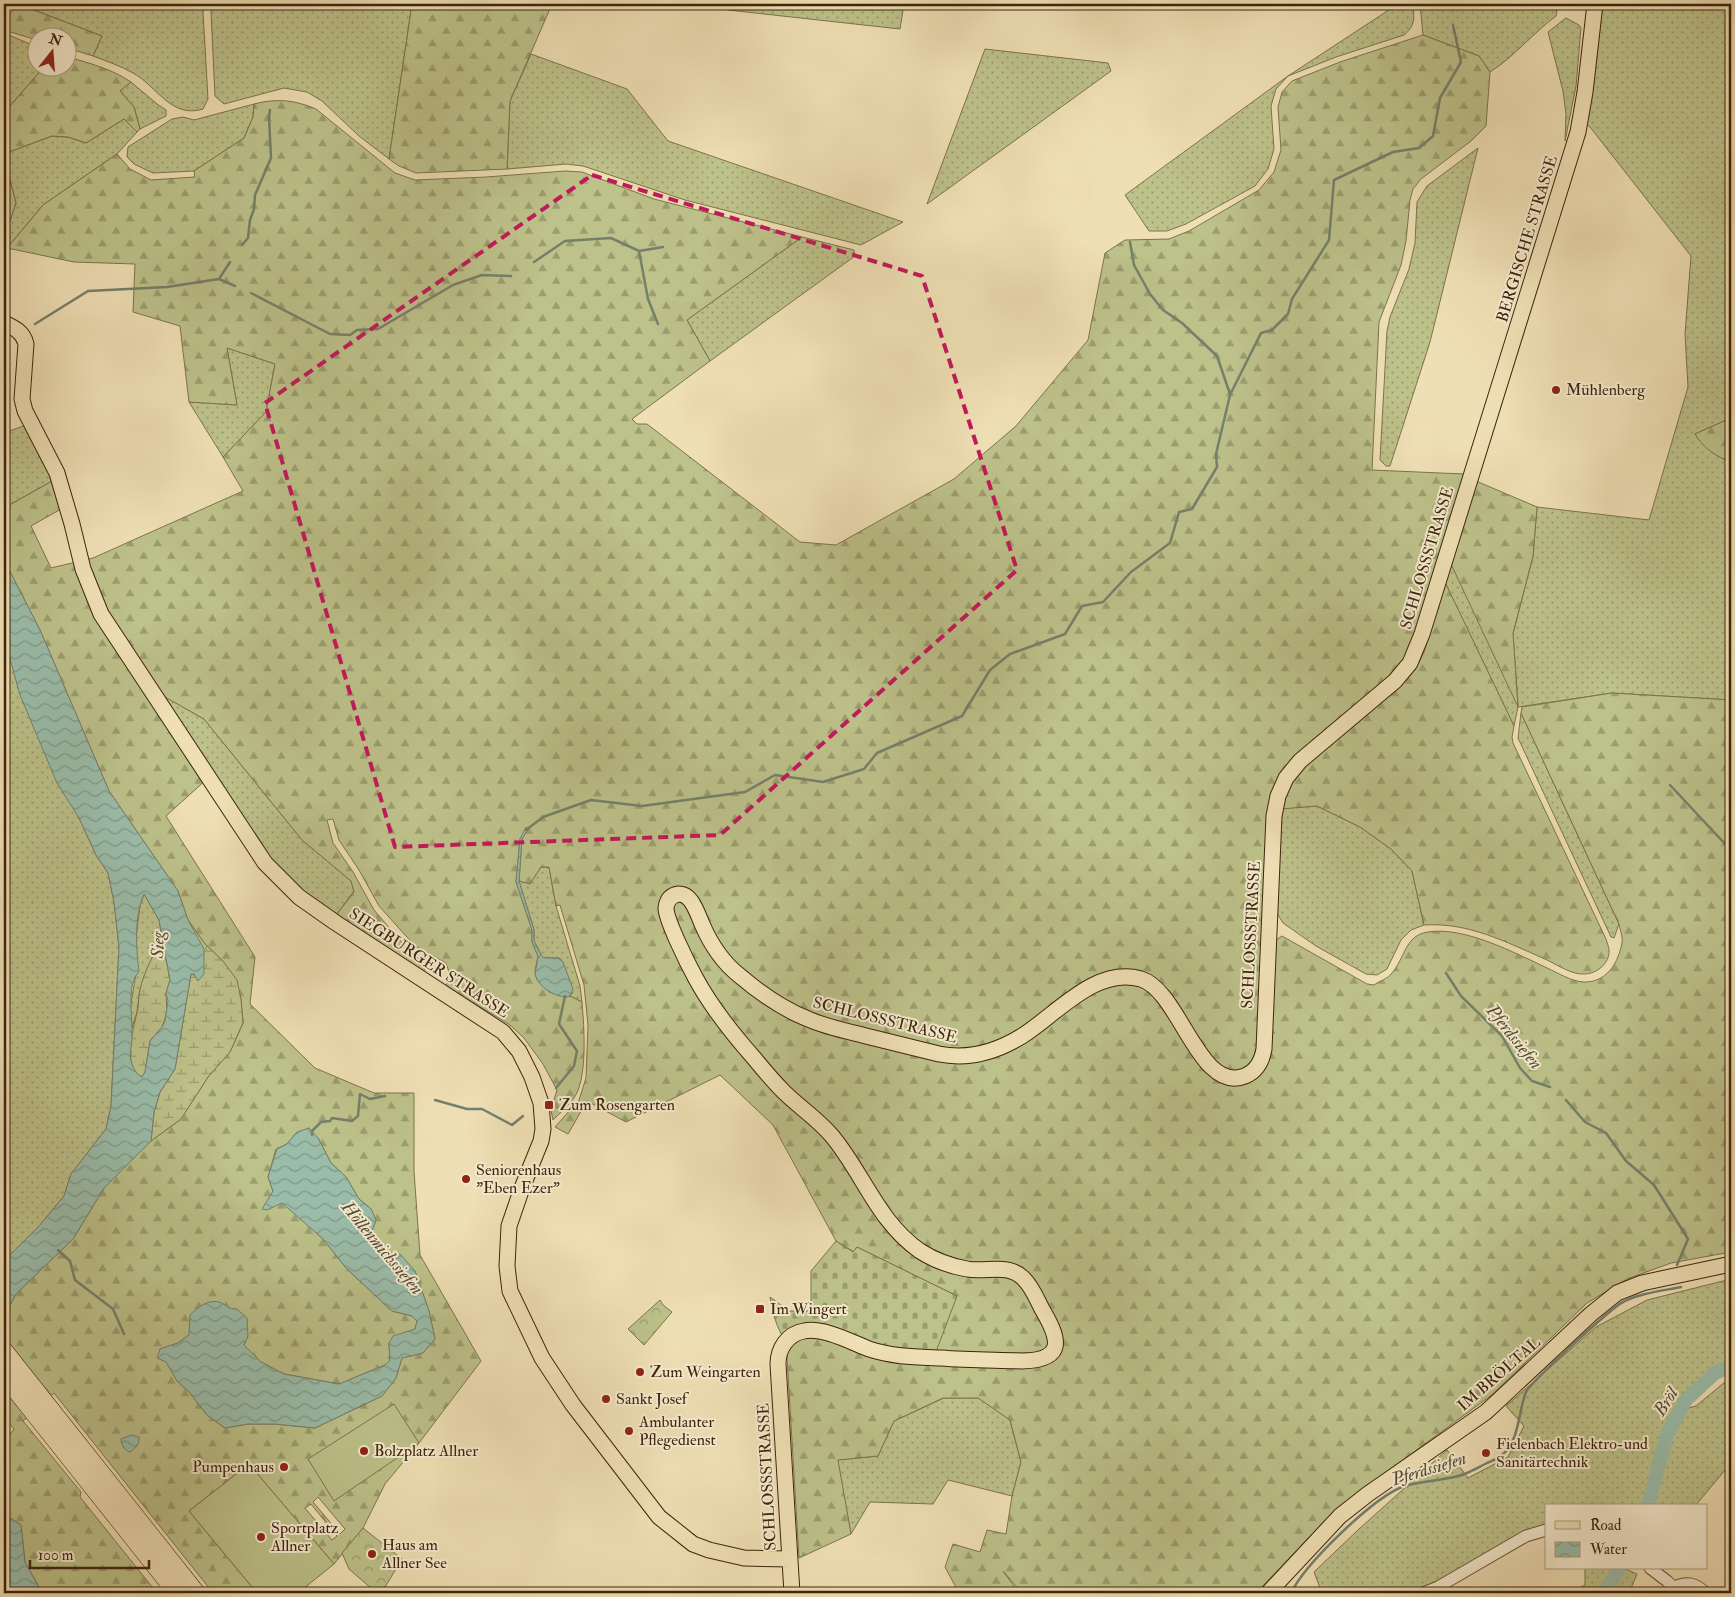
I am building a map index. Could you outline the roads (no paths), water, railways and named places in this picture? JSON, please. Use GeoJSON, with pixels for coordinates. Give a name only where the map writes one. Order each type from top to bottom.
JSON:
{"type":"FeatureCollection","features":[{"type":"Feature","properties":{"kind":"highway"},"geometry":{"type":"LineString","coordinates":[[4,1350],[196,1593]]}},
{"type":"Feature","properties":{"kind":"highway"},"geometry":{"type":"LineString","coordinates":[[4,1375],[177,1593]]}},
{"type":"Feature","properties":{"kind":"main road","name":"BERGISCHE STRASSE"},"geometry":{"type":"LineString","coordinates":[[1469,479],[1578,132],[1585,92],[1595,4]]}},
{"type":"Feature","properties":{"kind":"main road","name":"SIEGBURGER STRASSE"},"geometry":{"type":"LineString","coordinates":[[4,323],[19,331],[24,337],[26,344],[22,399],[25,411],[57,474],[83,569],[101,614],[266,863],[299,897],[503,1032],[518,1052],[532,1077],[541,1103],[543,1129],[541,1142],[509,1226],[506,1266],[510,1291],[542,1358],[573,1405],[659,1517],[693,1544],[744,1558],[789,1559]]}},
{"type":"Feature","properties":{"kind":"main road","name":"SCHLOSSSTRASSE"},"geometry":{"type":"LineString","coordinates":[[792,1593],[778,1364],[780,1351],[790,1337],[800,1332],[811,1330],[826,1333],[871,1350],[893,1355],[1022,1361],[1039,1359],[1049,1355],[1055,1348],[1056,1336],[1028,1284],[1017,1273],[1008,1269],[972,1270],[949,1265],[920,1250],[895,1228],[878,1208],[833,1136],[778,1086],[713,1009],[692,972],[668,916],[666,908],[669,900],[677,894],[684,895],[689,899],[718,953],[745,980],[792,1012],[829,1026],[939,1054],[955,1057],[969,1056],[991,1051],[1022,1036],[1064,1003],[1087,988],[1107,981],[1131,978],[1147,982],[1161,993],[1216,1072],[1230,1078],[1247,1075],[1258,1066],[1264,1049],[1274,816],[1278,796],[1286,778],[1300,761],[1378,697],[1410,663],[1422,634],[1469,479]]}},
{"type":"Feature","properties":{"kind":"main road","name":"IM BRÖLTAL"},"geometry":{"type":"LineString","coordinates":[[1268,1593],[1340,1516],[1368,1494],[1486,1412],[1591,1314],[1617,1293],[1642,1282],[1731,1264]]}},
{"type":"Feature","properties":{"kind":"street"},"geometry":{"type":"LineString","coordinates":[[1423,1593],[1438,1587],[1526,1536],[1545,1530]]}},
{"type":"Feature","properties":{"kind":"street"},"geometry":{"type":"LineString","coordinates":[[1652,1570],[1676,1590],[1682,1583],[1692,1583],[1706,1593]]}},
{"type":"Feature","properties":{"kind":"water"},"geometry":{"type":"Polygon","coordinates":[[[4,560],[40,630],[109,791],[178,891],[188,920],[204,949],[204,974],[198,981],[194,974],[191,974],[175,1069],[160,1092],[154,1112],[151,1141],[104,1188],[73,1239],[16,1294],[4,1316],[4,1261],[40,1225],[64,1196],[71,1174],[106,1129],[111,1106],[119,947],[114,902],[108,873],[96,855],[79,818],[57,783],[20,695],[9,655],[4,645],[4,560]],[[144,894],[137,922],[139,972],[135,977],[131,993],[132,1038],[130,1055],[134,1068],[142,1077],[145,1072],[150,1041],[165,1021],[168,1001],[166,993],[170,980],[159,920],[144,894]]]}},
{"type":"Feature","properties":{"kind":"water"},"geometry":{"type":"Polygon","coordinates":[[[526,827],[528,829],[522,839],[519,881],[534,930],[534,941],[541,955],[544,958],[558,958],[563,962],[573,989],[570,996],[566,997],[556,995],[548,990],[540,984],[535,975],[538,956],[532,942],[532,930],[516,882],[520,839],[526,827]]]}},
{"type":"Feature","properties":{"kind":"water"},"geometry":{"type":"Polygon","coordinates":[[[309,1128],[318,1138],[331,1163],[346,1177],[359,1199],[371,1209],[376,1220],[370,1237],[390,1259],[400,1254],[415,1271],[429,1311],[435,1339],[423,1353],[402,1358],[396,1378],[382,1396],[315,1428],[275,1424],[248,1424],[225,1428],[207,1415],[190,1393],[177,1381],[166,1362],[157,1358],[160,1349],[178,1343],[189,1335],[190,1315],[203,1305],[215,1301],[219,1302],[230,1308],[237,1309],[247,1318],[248,1336],[244,1345],[261,1362],[284,1374],[339,1384],[385,1365],[390,1360],[389,1343],[393,1336],[415,1329],[417,1321],[412,1316],[392,1311],[347,1269],[323,1239],[282,1203],[267,1210],[262,1209],[273,1191],[268,1177],[277,1149],[287,1144],[297,1132],[309,1128]]]}},
{"type":"Feature","properties":{"kind":"water"},"geometry":{"type":"Polygon","coordinates":[[[131,1435],[139,1437],[139,1442],[130,1452],[123,1447],[121,1439],[131,1435]]]}},
{"type":"Feature","properties":{"kind":"water"},"geometry":{"type":"Polygon","coordinates":[[[7,1516],[21,1525],[25,1562],[42,1593],[4,1593],[4,1518],[7,1516]]]}},
{"type":"Feature","properties":{"kind":"waterway","name":"Höllenmichssiefen"},"geometry":{"type":"LineString","coordinates":[[526,830],[543,817],[591,800],[642,806],[745,792],[775,775],[823,782],[864,769],[877,753],[962,716],[990,670],[1010,654],[1065,634],[1082,606],[1103,602],[1131,572],[1170,543],[1179,512],[1192,509],[1217,467],[1216,454],[1230,395],[1261,333],[1272,330],[1288,314],[1292,299],[1329,240],[1334,180],[1393,152],[1419,148],[1433,136],[1440,98],[1461,62],[1453,25]]}},
{"type":"Feature","properties":{"kind":"waterway"},"geometry":{"type":"LineString","coordinates":[[242,245],[248,238],[255,195],[271,158],[270,110]]}},
{"type":"Feature","properties":{"kind":"waterway"},"geometry":{"type":"LineString","coordinates":[[534,262],[565,241],[611,238],[639,251],[663,247]]}},
{"type":"Feature","properties":{"kind":"waterway"},"geometry":{"type":"LineString","coordinates":[[1130,242],[1134,265],[1150,294],[1163,310],[1182,323],[1217,356],[1230,394]]}},
{"type":"Feature","properties":{"kind":"waterway"},"geometry":{"type":"LineString","coordinates":[[639,251],[648,299],[658,324]]}},
{"type":"Feature","properties":{"kind":"waterway"},"geometry":{"type":"LineString","coordinates":[[219,279],[230,262]]}},
{"type":"Feature","properties":{"kind":"waterway"},"geometry":{"type":"LineString","coordinates":[[251,293],[330,334],[350,335],[357,330],[378,329],[453,285],[482,275],[511,276]]}},
{"type":"Feature","properties":{"kind":"waterway"},"geometry":{"type":"LineString","coordinates":[[35,324],[88,291],[167,287],[219,279],[235,286]]}},
{"type":"Feature","properties":{"kind":"waterway"},"geometry":{"type":"LineString","coordinates":[[1670,785],[1726,845],[1731,858]]}},
{"type":"Feature","properties":{"kind":"waterway","name":"Pferdssiefen"},"geometry":{"type":"LineString","coordinates":[[1446,973],[1461,996],[1502,1036],[1520,1068],[1532,1081],[1550,1087]]}},
{"type":"Feature","properties":{"kind":"waterway","name":"Höllenmichssiefen"},"geometry":{"type":"LineString","coordinates":[[556,1088],[574,1066],[577,1051],[559,1024],[565,996]]}},
{"type":"Feature","properties":{"kind":"waterway","name":"Höllenmichssiefen"},"geometry":{"type":"LineString","coordinates":[[312,1135],[312,1131],[321,1122],[330,1121],[332,1118],[352,1121],[358,1116],[360,1094],[370,1099],[385,1096]]}},
{"type":"Feature","properties":{"kind":"waterway","name":"Höllenmichssiefen"},"geometry":{"type":"LineString","coordinates":[[435,1100],[467,1109],[482,1109],[512,1125],[523,1116]]}},
{"type":"Feature","properties":{"kind":"waterway","name":"Pferdssiefen"},"geometry":{"type":"LineString","coordinates":[[1566,1100],[1585,1122],[1606,1133],[1626,1161],[1654,1185],[1688,1239],[1677,1265]]}},
{"type":"Feature","properties":{"kind":"waterway"},"geometry":{"type":"LineString","coordinates":[[1731,1106],[1731,1123]]}},
{"type":"Feature","properties":{"kind":"waterway","name":"Höllenmichssiefen"},"geometry":{"type":"LineString","coordinates":[[58,1250],[70,1261],[75,1280],[113,1309],[124,1334]]}},
{"type":"Feature","properties":{"kind":"waterway","name":"Pferdssiefen"},"geometry":{"type":"LineString","coordinates":[[1291,1593],[1324,1550],[1357,1518],[1389,1494],[1409,1485],[1461,1475],[1502,1455],[1512,1442],[1526,1392],[1541,1375],[1616,1307],[1637,1296],[1681,1287]]}},
{"type":"Feature","properties":{"kind":"waterway","name":"Bröl"},"geometry":{"type":"LineString","coordinates":[[1649,1504],[1667,1434],[1686,1400],[1715,1373],[1731,1366]]}},
{"type":"Feature","properties":{"kind":"waterway","name":"Bröl"},"geometry":{"type":"LineString","coordinates":[[1605,1593],[1618,1570]]}},
{"type":"Feature","properties":{"kind":"place","name":"Mühlenberg"},"geometry":{"type":"Point","coordinates":[1556,390]}},
{"type":"Feature","properties":{"kind":"place","name":"Zum Rosengarten"},"geometry":{"type":"Point","coordinates":[549,1105]}},
{"type":"Feature","properties":{"kind":"place","name":"Seniorenhaus \"Eben Ezer\""},"geometry":{"type":"Point","coordinates":[466,1179]}},
{"type":"Feature","properties":{"kind":"place","name":"Im Wingert"},"geometry":{"type":"Point","coordinates":[760,1309]}},
{"type":"Feature","properties":{"kind":"place","name":"Zum Weingarten"},"geometry":{"type":"Point","coordinates":[640,1372]}},
{"type":"Feature","properties":{"kind":"place","name":"Sankt Josef"},"geometry":{"type":"Point","coordinates":[606,1399]}},
{"type":"Feature","properties":{"kind":"place","name":"Ambulanter Pflegedienst"},"geometry":{"type":"Point","coordinates":[629,1431]}},
{"type":"Feature","properties":{"kind":"place","name":"Bolzplatz Allner"},"geometry":{"type":"Point","coordinates":[364,1451]}},
{"type":"Feature","properties":{"kind":"place","name":"Fielenbach Elektro-und Sanitärtechnik"},"geometry":{"type":"Point","coordinates":[1486,1453]}},
{"type":"Feature","properties":{"kind":"place","name":"Pumpenhaus"},"geometry":{"type":"Point","coordinates":[284,1467]}},
{"type":"Feature","properties":{"kind":"place","name":"Sportplatz Allner"},"geometry":{"type":"Point","coordinates":[261,1537]}},
{"type":"Feature","properties":{"kind":"place","name":"Haus am Allner See"},"geometry":{"type":"Point","coordinates":[372,1554]}},
{"type":"Feature","properties":{"kind":"water label","name":"Sieg"},"geometry":{"type":"Point","coordinates":[158,945]}}]}
